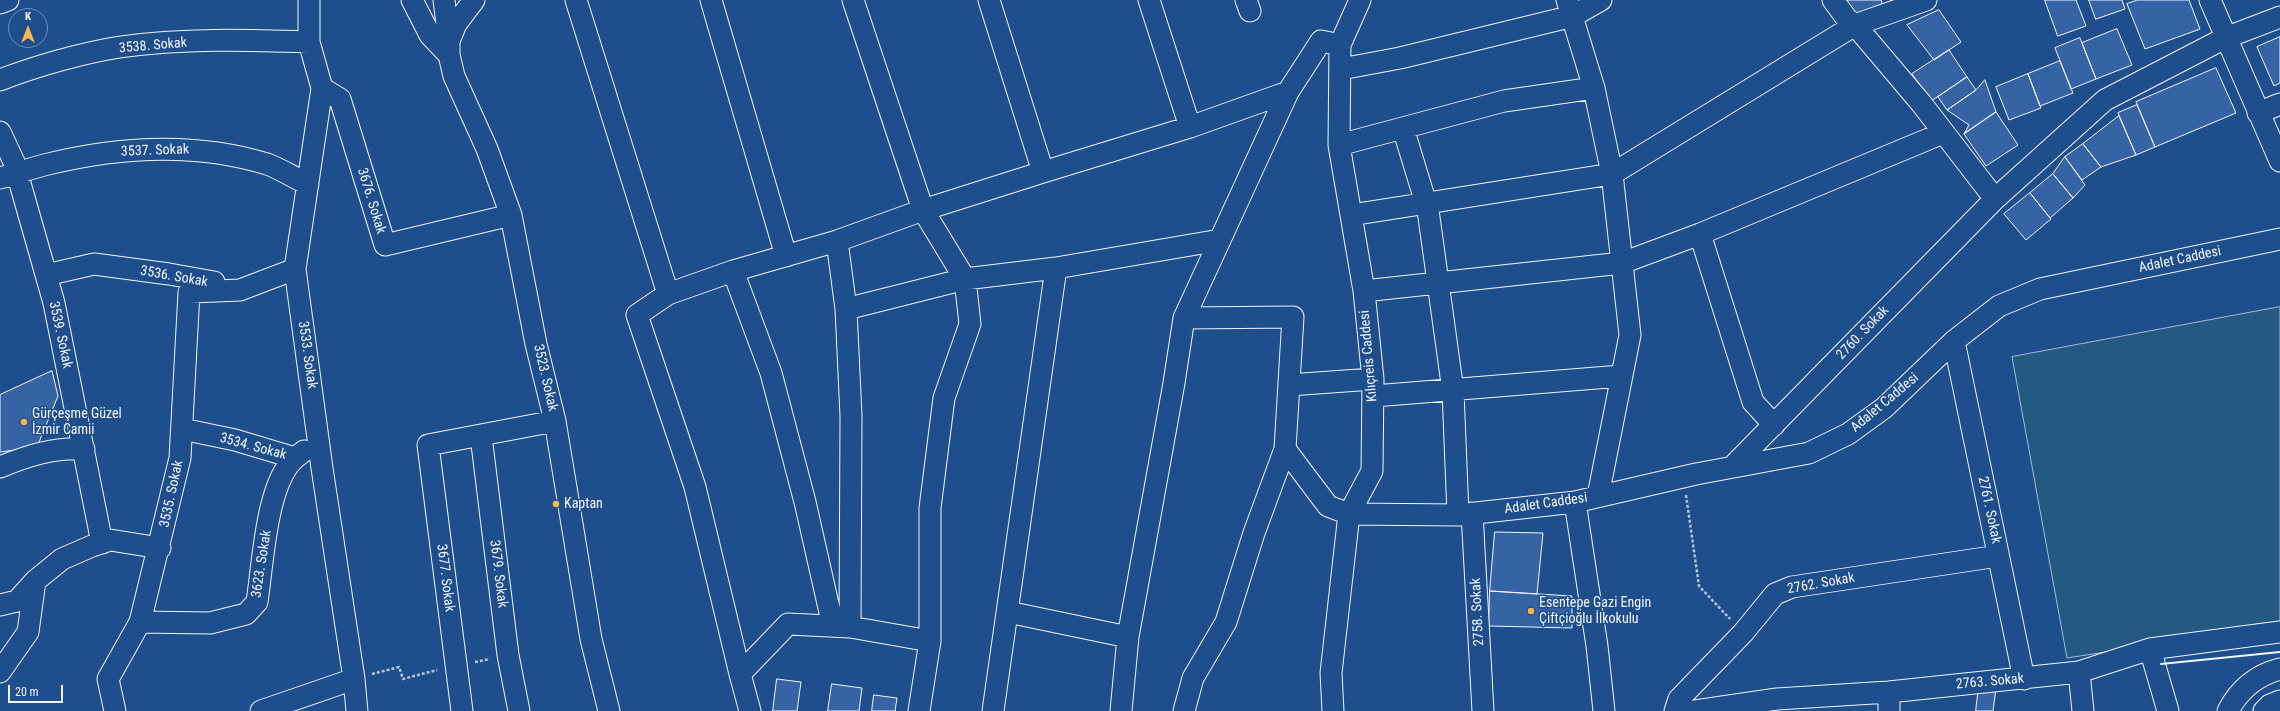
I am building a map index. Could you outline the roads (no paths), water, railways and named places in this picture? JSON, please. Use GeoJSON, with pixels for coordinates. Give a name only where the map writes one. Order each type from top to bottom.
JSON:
{"type":"FeatureCollection","features":[{"type":"Feature","properties":{"kind":"street"},"geometry":{"type":"LineString","coordinates":[[0,3],[8,0]]}},
{"type":"Feature","properties":{"kind":"street","name":"3533. Sokak"},"geometry":{"type":"LineString","coordinates":[[309,0],[309,42],[322,88],[295,269],[318,438],[354,679],[357,711]]}},
{"type":"Feature","properties":{"kind":"street"},"geometry":{"type":"LineString","coordinates":[[412,0],[430,34],[449,48],[456,24],[474,0]]}},
{"type":"Feature","properties":{"kind":"street","name":"3523. Sokak"},"geometry":{"type":"LineString","coordinates":[[444,0],[449,48],[454,76],[487,149],[511,215],[536,344],[555,421],[591,639],[609,711]]}},
{"type":"Feature","properties":{"kind":"street"},"geometry":{"type":"LineString","coordinates":[[576,0],[668,294]]}},
{"type":"Feature","properties":{"kind":"street"},"geometry":{"type":"LineString","coordinates":[[711,0],[786,256]]}},
{"type":"Feature","properties":{"kind":"street"},"geometry":{"type":"LineString","coordinates":[[853,0],[923,210],[966,280],[970,324],[944,398],[930,508],[930,641],[919,711]]}},
{"type":"Feature","properties":{"kind":"street"},"geometry":{"type":"LineString","coordinates":[[989,0],[1043,172]]}},
{"type":"Feature","properties":{"kind":"street"},"geometry":{"type":"LineString","coordinates":[[1150,0],[1190,127]]}},
{"type":"Feature","properties":{"kind":"street","name":"Kılıçreis Caddesi"},"geometry":{"type":"LineString","coordinates":[[1333,711],[1331,673],[1349,514],[1372,471],[1374,388],[1364,291],[1339,145],[1341,69],[1340,45],[1360,0]]}},
{"type":"Feature","properties":{"kind":"street"},"geometry":{"type":"LineString","coordinates":[[1341,69],[1400,58],[1601,0]]}},
{"type":"Feature","properties":{"kind":"street"},"geometry":{"type":"LineString","coordinates":[[1833,0],[1847,19],[1856,25],[1921,103],[1995,199]]}},
{"type":"Feature","properties":{"kind":"street"},"geometry":{"type":"LineString","coordinates":[[1351,216],[1425,202],[1612,174],[1856,25],[1926,0]]}},
{"type":"Feature","properties":{"kind":"street"},"geometry":{"type":"LineString","coordinates":[[2210,0],[2225,38],[2280,161]]}},
{"type":"Feature","properties":{"kind":"street"},"geometry":{"type":"LineString","coordinates":[[1570,8],[1594,88],[1612,174],[1630,335],[1598,496]]}},
{"type":"Feature","properties":{"kind":"street","name":"2760. Sokak"},"geometry":{"type":"LineString","coordinates":[[1732,467],[1995,199],[2105,100],[2225,38],[2280,17]]}},
{"type":"Feature","properties":{"kind":"street"},"geometry":{"type":"LineString","coordinates":[[1121,711],[1128,637],[1174,383],[1184,318],[1288,92],[1321,41],[1340,45]]}},
{"type":"Feature","properties":{"kind":"street","name":"3538. Sokak"},"geometry":{"type":"LineString","coordinates":[[0,80],[29,69],[120,47],[223,42],[309,42]]}},
{"type":"Feature","properties":{"kind":"street","name":"3676. Sokak"},"geometry":{"type":"LineString","coordinates":[[322,88],[340,99],[385,245],[511,215]]}},
{"type":"Feature","properties":{"kind":"street"},"geometry":{"type":"LineString","coordinates":[[1339,145],[1504,101],[1594,88]]}},
{"type":"Feature","properties":{"kind":"street"},"geometry":{"type":"LineString","coordinates":[[750,711],[695,487],[637,315],[668,294],[733,271],[837,241],[923,210],[1190,127],[1288,92]]}},
{"type":"Feature","properties":{"kind":"street"},"geometry":{"type":"LineString","coordinates":[[2258,113],[2280,104]]}},
{"type":"Feature","properties":{"kind":"street","name":"2758. Sokak"},"geometry":{"type":"LineString","coordinates":[[1403,128],[1425,202],[1453,391],[1483,711]]}},
{"type":"Feature","properties":{"kind":"street","name":"3539. Sokak"},"geometry":{"type":"LineString","coordinates":[[0,132],[9,176],[46,275],[54,303],[102,543]]}},
{"type":"Feature","properties":{"kind":"street"},"geometry":{"type":"LineString","coordinates":[[1364,291],[1622,263],[1700,234],[1943,133]]}},
{"type":"Feature","properties":{"kind":"street","name":"3537. Sokak"},"geometry":{"type":"LineString","coordinates":[[9,176],[43,165],[92,156],[136,150],[193,149],[267,165],[308,184]]}},
{"type":"Feature","properties":{"kind":"street"},"geometry":{"type":"LineString","coordinates":[[1700,234],[1753,402],[1774,425]]}},
{"type":"Feature","properties":{"kind":"street"},"geometry":{"type":"LineString","coordinates":[[846,309],[966,280],[1056,268],[1220,240]]}},
{"type":"Feature","properties":{"kind":"street","name":"Adalet Caddesi"},"geometry":{"type":"LineString","coordinates":[[1349,514],[1465,514],[1575,502],[1683,477],[1809,453],[1848,434],[1884,408],[1954,341],[1999,306],[2040,289],[2280,240]]}},
{"type":"Feature","properties":{"kind":"street"},"geometry":{"type":"LineString","coordinates":[[837,241],[846,309],[851,416],[842,626]]}},
{"type":"Feature","properties":{"kind":"street","name":"3536. Sokak"},"geometry":{"type":"LineString","coordinates":[[46,275],[94,264],[169,274],[214,282],[217,291],[240,290],[295,269]]}},
{"type":"Feature","properties":{"kind":"street"},"geometry":{"type":"LineString","coordinates":[[993,711],[1056,268]]}},
{"type":"Feature","properties":{"kind":"street"},"geometry":{"type":"LineString","coordinates":[[733,271],[771,373],[805,502],[842,626]]}},
{"type":"Feature","properties":{"kind":"street","name":"3535. Sokak"},"geometry":{"type":"LineString","coordinates":[[115,711],[108,679],[140,622],[160,548],[180,458],[189,292],[217,291]]}},
{"type":"Feature","properties":{"kind":"street"},"geometry":{"type":"LineString","coordinates":[[1184,318],[1293,317],[1285,449],[1254,533],[1226,622],[1193,678],[1184,711]]}},
{"type":"Feature","properties":{"kind":"street","name":"2761. Sokak"},"geometry":{"type":"LineString","coordinates":[[1954,341],[2024,679]]}},
{"type":"Feature","properties":{"kind":"street"},"geometry":{"type":"LineString","coordinates":[[1289,385],[1453,391],[1621,376]]}},
{"type":"Feature","properties":{"kind":"street"},"geometry":{"type":"LineString","coordinates":[[481,436],[555,421]]}},
{"type":"Feature","properties":{"kind":"street","name":"3534. Sokak"},"geometry":{"type":"LineString","coordinates":[[182,429],[235,440],[295,458],[318,438]]}},
{"type":"Feature","properties":{"kind":"street","name":"3677. Sokak"},"geometry":{"type":"LineString","coordinates":[[462,711],[428,445],[481,436]]}},
{"type":"Feature","properties":{"kind":"street","name":"3679. Sokak"},"geometry":{"type":"LineString","coordinates":[[481,436],[508,655],[519,711]]}},
{"type":"Feature","properties":{"kind":"street"},"geometry":{"type":"LineString","coordinates":[[0,467],[33,454],[70,448],[84,449]]}},
{"type":"Feature","properties":{"kind":"street"},"geometry":{"type":"LineString","coordinates":[[1285,449],[1328,506],[1349,514]]}},
{"type":"Feature","properties":{"kind":"street","name":"3623. Sokak"},"geometry":{"type":"LineString","coordinates":[[140,622],[210,623],[246,614],[257,602],[272,501],[288,465],[295,458]]}},
{"type":"Feature","properties":{"kind":"street"},"geometry":{"type":"LineString","coordinates":[[1575,502],[1597,646],[1604,711]]}},
{"type":"Feature","properties":{"kind":"street"},"geometry":{"type":"LineString","coordinates":[[0,604],[17,600],[35,581],[62,558],[110,540],[160,548]]}},
{"type":"Feature","properties":{"kind":"street","name":"2762. Sokak"},"geometry":{"type":"LineString","coordinates":[[1675,711],[1679,699],[1743,633],[1775,594],[1792,586],[1998,556]]}},
{"type":"Feature","properties":{"kind":"street"},"geometry":{"type":"LineString","coordinates":[[0,672],[28,632],[35,581]]}},
{"type":"Feature","properties":{"kind":"street"},"geometry":{"type":"LineString","coordinates":[[1008,612],[1128,637]]}},
{"type":"Feature","properties":{"kind":"street"},"geometry":{"type":"LineString","coordinates":[[740,674],[788,624],[842,626],[930,641]]}},
{"type":"Feature","properties":{"kind":"street","name":"2763. Sokak"},"geometry":{"type":"LineString","coordinates":[[1695,711],[1777,699],[1889,702],[2024,679],[2079,672],[2150,649],[2280,632]]}},
{"type":"Feature","properties":{"kind":"street"},"geometry":{"type":"LineString","coordinates":[[2150,649],[2168,711]]}},
{"type":"Feature","properties":{"kind":"street"},"geometry":{"type":"LineString","coordinates":[[2228,711],[2234,699],[2250,683],[2269,672],[2280,669]]}},
{"type":"Feature","properties":{"kind":"street"},"geometry":{"type":"LineString","coordinates":[[2079,672],[2083,711]]}},
{"type":"Feature","properties":{"kind":"street"},"geometry":{"type":"LineString","coordinates":[[261,711],[354,679]]}},
{"type":"Feature","properties":{"kind":"street"},"geometry":{"type":"LineString","coordinates":[[2264,711],[2270,705],[2280,701]]}},
{"type":"Feature","properties":{"kind":"place","name":"Gürçeşme Güzel İzmir Camii"},"geometry":{"type":"Point","coordinates":[24,422]}},
{"type":"Feature","properties":{"kind":"place","name":"Kaptan"},"geometry":{"type":"Point","coordinates":[556,504]}},
{"type":"Feature","properties":{"kind":"place","name":"Esentepe Gazi Engin Çiftçioğlu İlkokulu"},"geometry":{"type":"Point","coordinates":[1531,611]}}]}
